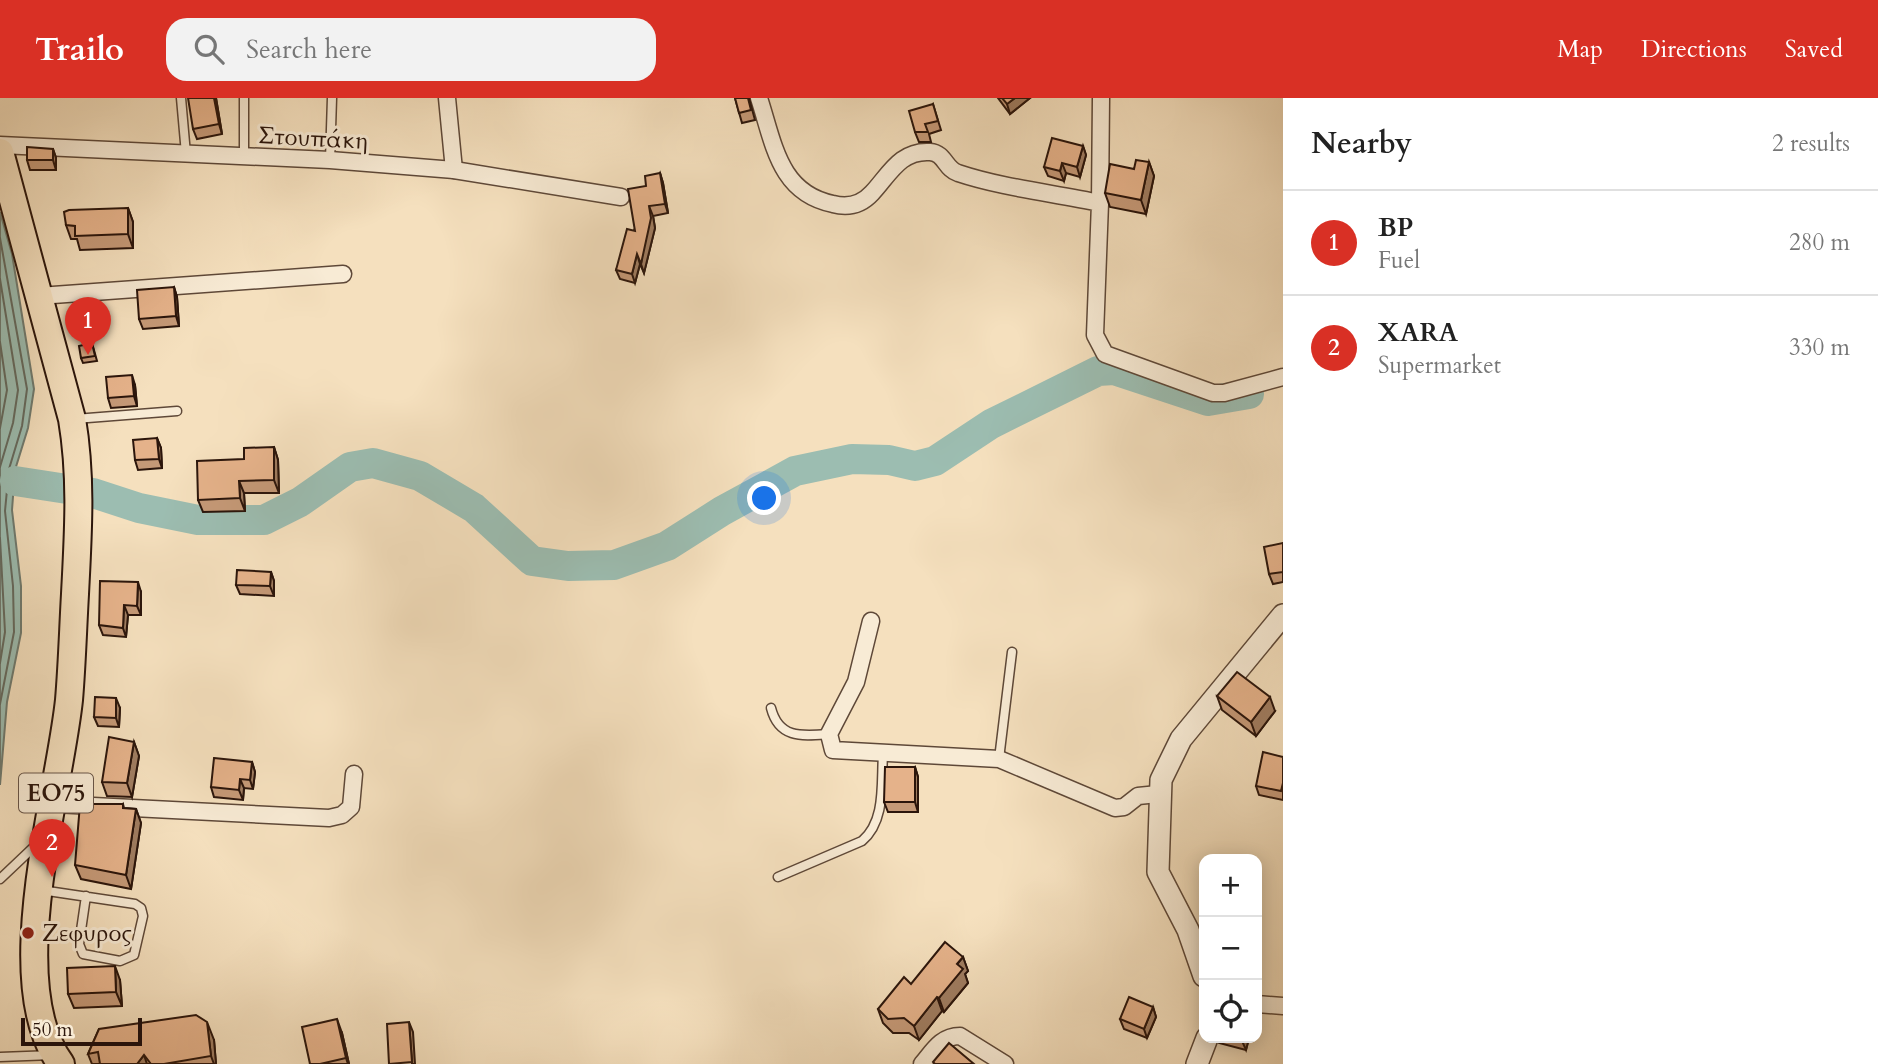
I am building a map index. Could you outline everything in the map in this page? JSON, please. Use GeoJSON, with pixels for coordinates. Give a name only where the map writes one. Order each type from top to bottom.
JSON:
{"type":"FeatureCollection","features":[{"type":"Feature","properties":{"kind":"main road","name":"ΕΟ75"},"geometry":{"type":"LineString","coordinates":[[0,152],[72,419],[79,477],[69,700],[34,940],[38,1003],[43,1029],[58,1060]]}},
{"type":"Feature","properties":{"kind":"street"},"geometry":{"type":"LineString","coordinates":[[447,98],[454,170]]}},
{"type":"Feature","properties":{"kind":"street"},"geometry":{"type":"LineString","coordinates":[[759,98],[775,148],[790,181],[808,197],[825,203],[847,207],[860,202],[871,194],[892,167],[905,158],[928,152],[937,153],[956,173],[1100,203]]}},
{"type":"Feature","properties":{"kind":"street"},"geometry":{"type":"LineString","coordinates":[[1101,98],[1095,335],[1105,354],[1213,393],[1233,391],[1283,377]]}},
{"type":"Feature","properties":{"kind":"street","name":"Στουπάκη"},"geometry":{"type":"LineString","coordinates":[[0,145],[330,160],[454,170],[621,197]]}},
{"type":"Feature","properties":{"kind":"street"},"geometry":{"type":"LineString","coordinates":[[39,296],[342,274]]}},
{"type":"Feature","properties":{"kind":"street"},"geometry":{"type":"LineString","coordinates":[[1199,962],[1188,930],[1158,872],[1158,794],[1165,767],[1181,739],[1283,615]]}},
{"type":"Feature","properties":{"kind":"street"},"geometry":{"type":"LineString","coordinates":[[871,621],[856,682],[829,734],[833,750],[999,759],[1115,808],[1124,807],[1138,796],[1158,794]]}},
{"type":"Feature","properties":{"kind":"street"},"geometry":{"type":"LineString","coordinates":[[54,804],[329,817],[342,815],[351,807],[354,774]]}},
{"type":"Feature","properties":{"kind":"street"},"geometry":{"type":"LineString","coordinates":[[1262,1004],[1283,1006]]}},
{"type":"Feature","properties":{"kind":"street"},"geometry":{"type":"LineString","coordinates":[[922,1064],[943,1040],[952,1036],[960,1036],[1005,1064]]}},
{"type":"Feature","properties":{"kind":"street"},"geometry":{"type":"LineString","coordinates":[[1197,1064],[1205,1043]]}},
{"type":"Feature","properties":{"kind":"lane"},"geometry":{"type":"LineString","coordinates":[[181,98],[186,154]]}},
{"type":"Feature","properties":{"kind":"lane"},"geometry":{"type":"LineString","coordinates":[[244,98],[244,158]]}},
{"type":"Feature","properties":{"kind":"lane"},"geometry":{"type":"LineString","coordinates":[[330,160],[332,98]]}},
{"type":"Feature","properties":{"kind":"lane"},"geometry":{"type":"LineString","coordinates":[[72,419],[177,411]]}},
{"type":"Feature","properties":{"kind":"lane"},"geometry":{"type":"LineString","coordinates":[[999,759],[1012,652]]}},
{"type":"Feature","properties":{"kind":"lane"},"geometry":{"type":"LineString","coordinates":[[771,708],[775,723],[784,731],[809,736],[829,734]]}},
{"type":"Feature","properties":{"kind":"lane"},"geometry":{"type":"LineString","coordinates":[[778,877],[862,841],[873,832],[878,820],[883,754]]}},
{"type":"Feature","properties":{"kind":"lane"},"geometry":{"type":"LineString","coordinates":[[0,879],[49,832]]}},
{"type":"Feature","properties":{"kind":"lane"},"geometry":{"type":"LineString","coordinates":[[40,890],[135,904],[141,908],[143,916],[134,955],[120,961],[83,954],[79,944],[86,897]]}},
{"type":"Feature","properties":{"kind":"lane"},"geometry":{"type":"LineString","coordinates":[[0,1056],[58,1060]]}},
{"type":"Feature","properties":{"kind":"water"},"geometry":{"type":"Polygon","coordinates":[[[0,212],[12,254],[34,389],[28,428],[15,470],[12,510],[21,586],[21,633],[7,702],[0,785],[0,212]]]}},
{"type":"Feature","properties":{"kind":"building"},"geometry":{"type":"Polygon","coordinates":[[[188,98],[214,98],[219,124],[193,129],[188,98]]]}},
{"type":"Feature","properties":{"kind":"building"},"geometry":{"type":"Polygon","coordinates":[[[735,98],[748,98],[751,110],[739,113],[735,98]]]}},
{"type":"Feature","properties":{"kind":"building"},"geometry":{"type":"Polygon","coordinates":[[[1002,98],[1015,98],[1007,104],[1002,98]]]}},
{"type":"Feature","properties":{"kind":"building"},"geometry":{"type":"Polygon","coordinates":[[[933,104],[938,121],[925,124],[928,132],[915,132],[909,111],[933,104]]]}},
{"type":"Feature","properties":{"kind":"building"},"geometry":{"type":"Polygon","coordinates":[[[1052,138],[1083,146],[1077,167],[1062,163],[1060,171],[1044,167],[1052,138]]]}},
{"type":"Feature","properties":{"kind":"building"},"geometry":{"type":"Polygon","coordinates":[[[27,147],[53,149],[53,160],[27,160],[27,147]]]}},
{"type":"Feature","properties":{"kind":"building"},"geometry":{"type":"Polygon","coordinates":[[[1136,160],[1149,162],[1141,200],[1105,193],[1110,164],[1134,169],[1136,160]]]}},
{"type":"Feature","properties":{"kind":"building"},"geometry":{"type":"Polygon","coordinates":[[[660,173],[665,204],[649,206],[651,218],[641,264],[637,254],[632,274],[616,270],[627,229],[635,231],[628,189],[646,186],[645,176],[660,173]]]}},
{"type":"Feature","properties":{"kind":"building"},"geometry":{"type":"Polygon","coordinates":[[[128,208],[128,234],[75,236],[75,226],[66,225],[64,212],[69,210],[128,208]]]}},
{"type":"Feature","properties":{"kind":"building"},"geometry":{"type":"Polygon","coordinates":[[[174,287],[176,316],[139,319],[137,290],[174,287]]]}},
{"type":"Feature","properties":{"kind":"building"},"geometry":{"type":"Polygon","coordinates":[[[92,343],[95,356],[81,358],[79,346],[92,343]]]}},
{"type":"Feature","properties":{"kind":"building"},"geometry":{"type":"Polygon","coordinates":[[[132,375],[134,396],[108,398],[106,377],[132,375]]]}},
{"type":"Feature","properties":{"kind":"building"},"geometry":{"type":"Polygon","coordinates":[[[157,438],[159,459],[135,460],[133,440],[157,438]]]}},
{"type":"Feature","properties":{"kind":"building"},"geometry":{"type":"Polygon","coordinates":[[[274,447],[274,480],[239,481],[240,498],[198,500],[197,461],[244,459],[244,448],[274,447]]]}},
{"type":"Feature","properties":{"kind":"building"},"geometry":{"type":"Polygon","coordinates":[[[1283,543],[1283,572],[1269,574],[1264,547],[1283,543]]]}},
{"type":"Feature","properties":{"kind":"building"},"geometry":{"type":"Polygon","coordinates":[[[237,570],[271,572],[270,586],[236,585],[237,570]]]}},
{"type":"Feature","properties":{"kind":"building"},"geometry":{"type":"Polygon","coordinates":[[[100,581],[138,582],[137,606],[124,605],[123,628],[99,625],[100,581]]]}},
{"type":"Feature","properties":{"kind":"building"},"geometry":{"type":"Polygon","coordinates":[[[1237,672],[1270,697],[1251,722],[1217,696],[1237,672]]]}},
{"type":"Feature","properties":{"kind":"building"},"geometry":{"type":"Polygon","coordinates":[[[95,697],[116,698],[116,718],[94,717],[95,697]]]}},
{"type":"Feature","properties":{"kind":"building"},"geometry":{"type":"Polygon","coordinates":[[[109,737],[134,742],[127,783],[102,782],[109,737]]]}},
{"type":"Feature","properties":{"kind":"building"},"geometry":{"type":"Polygon","coordinates":[[[1263,752],[1283,757],[1281,791],[1256,786],[1263,752]]]}},
{"type":"Feature","properties":{"kind":"building"},"geometry":{"type":"Polygon","coordinates":[[[214,758],[252,762],[250,780],[240,779],[239,790],[211,787],[214,758]]]}},
{"type":"Feature","properties":{"kind":"building"},"geometry":{"type":"Polygon","coordinates":[[[885,767],[915,767],[915,802],[884,802],[885,767]]]}},
{"type":"Feature","properties":{"kind":"building"},"geometry":{"type":"Polygon","coordinates":[[[80,804],[123,804],[123,808],[136,809],[126,875],[75,865],[80,804]]]}},
{"type":"Feature","properties":{"kind":"building"},"geometry":{"type":"Polygon","coordinates":[[[945,942],[963,957],[957,964],[963,969],[914,1026],[904,1018],[888,1019],[878,1009],[904,977],[911,984],[945,942]]]}},
{"type":"Feature","properties":{"kind":"building"},"geometry":{"type":"Polygon","coordinates":[[[115,966],[116,992],[68,994],[67,968],[115,966]]]}},
{"type":"Feature","properties":{"kind":"building"},"geometry":{"type":"Polygon","coordinates":[[[1129,997],[1153,1007],[1144,1029],[1120,1019],[1129,997]]]}},
{"type":"Feature","properties":{"kind":"building"},"geometry":{"type":"Polygon","coordinates":[[[196,1015],[207,1022],[211,1056],[151,1064],[144,1055],[137,1064],[100,1064],[98,1052],[88,1054],[99,1029],[196,1015]]]}},
{"type":"Feature","properties":{"kind":"building"},"geometry":{"type":"Polygon","coordinates":[[[337,1019],[346,1058],[310,1064],[302,1027],[337,1019]]]}},
{"type":"Feature","properties":{"kind":"building"},"geometry":{"type":"Polygon","coordinates":[[[409,1022],[412,1062],[389,1064],[387,1024],[409,1022]]]}},
{"type":"Feature","properties":{"kind":"building"},"geometry":{"type":"Polygon","coordinates":[[[949,1043],[974,1064],[935,1064],[933,1062],[949,1043]]]}},
{"type":"Feature","properties":{"kind":"waterway"},"geometry":{"type":"LineString","coordinates":[[15,481],[93,493],[139,508],[198,520],[264,520],[300,502],[350,467],[373,463],[420,476],[474,508],[532,561],[568,566],[614,565],[667,546],[722,511],[795,471],[852,459],[889,460],[915,466],[935,461],[991,424],[1098,371],[1114,370],[1208,401],[1249,394]]}},
{"type":"Feature","properties":{"kind":"place","name":"BP"},"geometry":{"type":"Point","coordinates":[88,355]}},
{"type":"Feature","properties":{"kind":"place","name":"XARA"},"geometry":{"type":"Point","coordinates":[52,877]}},
{"type":"Feature","properties":{"kind":"place","name":"Ζεφυρος"},"geometry":{"type":"Point","coordinates":[28,933]}}]}
